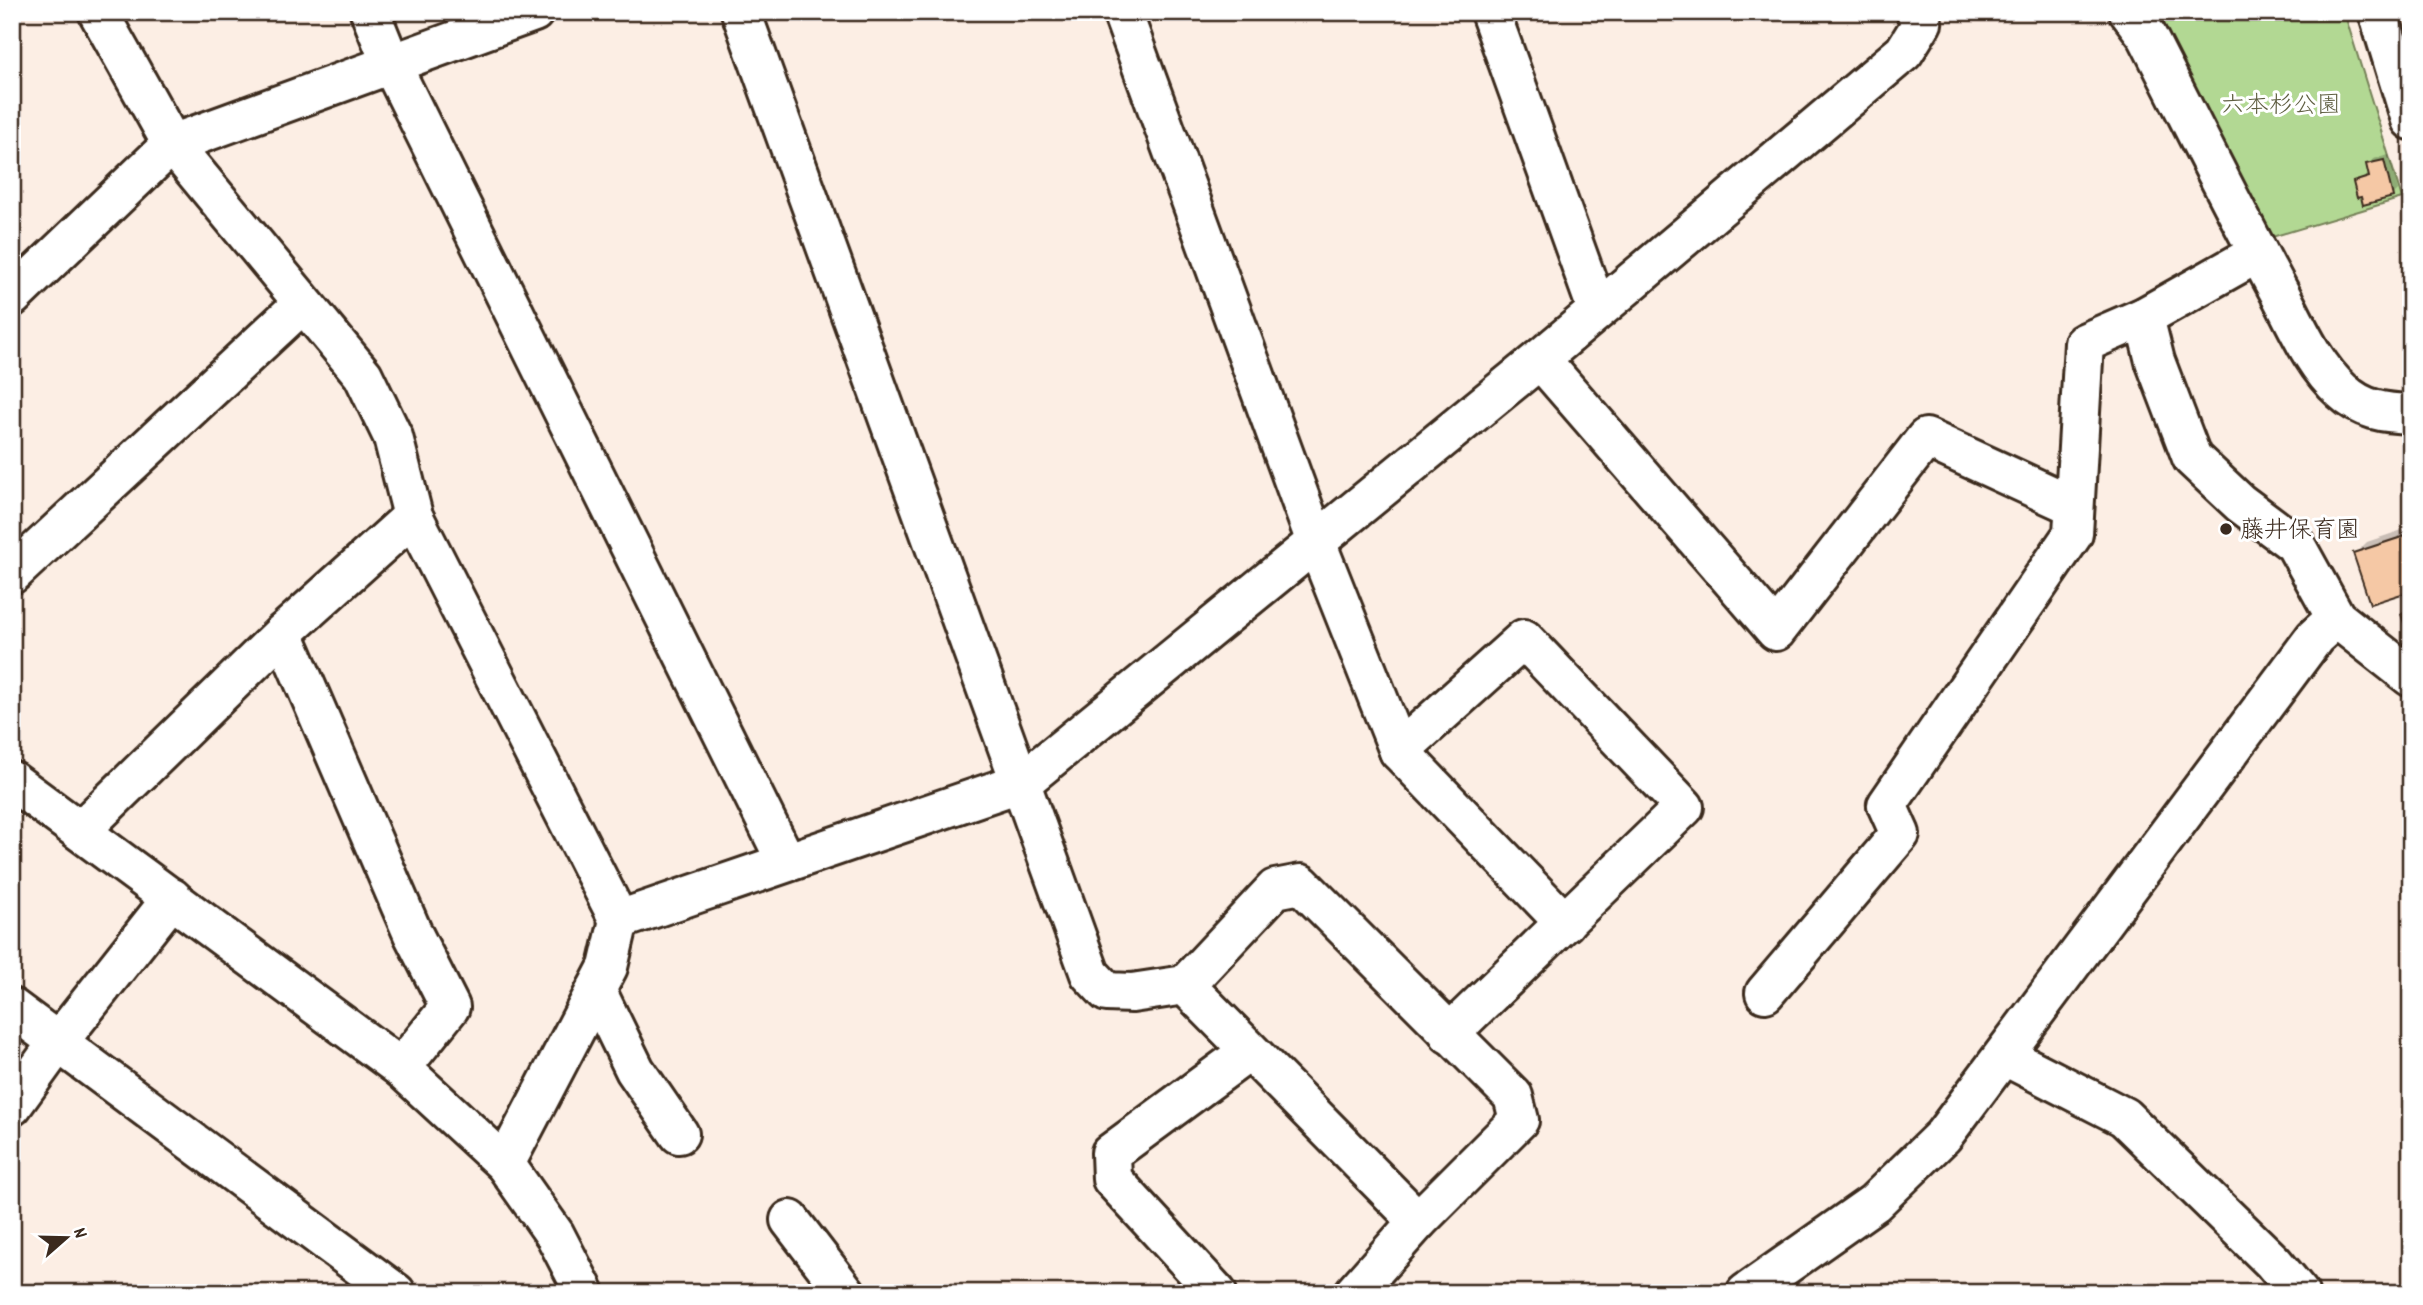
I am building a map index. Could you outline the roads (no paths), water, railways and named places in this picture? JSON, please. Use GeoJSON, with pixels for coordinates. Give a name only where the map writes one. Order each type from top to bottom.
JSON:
{"type":"FeatureCollection","features":[{"type":"Feature","properties":{"kind":"street"},"geometry":{"type":"LineString","coordinates":[[98,12],[172,144],[363,375],[393,437],[413,516],[619,920],[608,967],[505,1164]]}},
{"type":"Feature","properties":{"kind":"street"},"geometry":{"type":"LineString","coordinates":[[370,12],[391,64],[786,861]]}},
{"type":"Feature","properties":{"kind":"street"},"geometry":{"type":"LineString","coordinates":[[12,298],[172,144],[534,12]]}},
{"type":"Feature","properties":{"kind":"street"},"geometry":{"type":"LineString","coordinates":[[741,12],[1077,932],[1090,974],[1107,992],[1132,993],[1185,985],[1275,889],[1301,884],[1513,1096],[1518,1120],[1418,1221],[1354,1293]]}},
{"type":"Feature","properties":{"kind":"street"},"geometry":{"type":"LineString","coordinates":[[1122,12],[1316,542],[1399,751],[1565,923]]}},
{"type":"Feature","properties":{"kind":"street"},"geometry":{"type":"LineString","coordinates":[[1490,12],[1597,309]]}},
{"type":"Feature","properties":{"kind":"street"},"geometry":{"type":"LineString","coordinates":[[2129,12],[2147,36],[2319,366],[2343,392],[2380,413],[2411,414]]}},
{"type":"Feature","properties":{"kind":"street"},"geometry":{"type":"LineString","coordinates":[[2378,12],[2411,120]]}},
{"type":"Feature","properties":{"kind":"street"},"geometry":{"type":"LineString","coordinates":[[619,920],[1022,782],[1540,359],[1904,52],[1927,16]]}},
{"type":"Feature","properties":{"kind":"street"},"geometry":{"type":"LineString","coordinates":[[1765,993],[1900,834],[1887,805],[2073,534],[2084,343],[2144,317],[2258,253]]}},
{"type":"Feature","properties":{"kind":"street"},"geometry":{"type":"LineString","coordinates":[[12,574],[302,304]]}},
{"type":"Feature","properties":{"kind":"street"},"geometry":{"type":"LineString","coordinates":[[2144,317],[2155,361],[2192,458],[2240,503],[2295,544],[2336,618],[2411,677]]}},
{"type":"Feature","properties":{"kind":"street"},"geometry":{"type":"LineString","coordinates":[[1540,359],[1776,631],[1926,438],[2074,506]]}},
{"type":"Feature","properties":{"kind":"street"},"geometry":{"type":"LineString","coordinates":[[81,830],[284,633],[413,516]]}},
{"type":"Feature","properties":{"kind":"street"},"geometry":{"type":"LineString","coordinates":[[1746,1293],[1874,1203],[1943,1136],[2315,637],[2336,618]]}},
{"type":"Feature","properties":{"kind":"street"},"geometry":{"type":"LineString","coordinates":[[284,633],[413,933],[450,1007],[401,1068]]}},
{"type":"Feature","properties":{"kind":"street"},"geometry":{"type":"LineString","coordinates":[[1399,751],[1524,639],[1684,807],[1449,1034]]}},
{"type":"Feature","properties":{"kind":"street"},"geometry":{"type":"LineString","coordinates":[[12,781],[401,1068],[505,1164],[555,1235],[584,1293]]}},
{"type":"Feature","properties":{"kind":"street"},"geometry":{"type":"LineString","coordinates":[[12,1106],[59,1041],[172,898]]}},
{"type":"Feature","properties":{"kind":"street"},"geometry":{"type":"LineString","coordinates":[[1185,985],[1248,1052],[1418,1221]]}},
{"type":"Feature","properties":{"kind":"street"},"geometry":{"type":"LineString","coordinates":[[596,990],[635,1070],[679,1133]]}},
{"type":"Feature","properties":{"kind":"street"},"geometry":{"type":"LineString","coordinates":[[12,1008],[396,1293]]}},
{"type":"Feature","properties":{"kind":"street"},"geometry":{"type":"LineString","coordinates":[[1217,1293],[1112,1179],[1111,1153],[1248,1052]]}},
{"type":"Feature","properties":{"kind":"street"},"geometry":{"type":"LineString","coordinates":[[2005,1056],[2124,1117],[2273,1262],[2299,1293]]}},
{"type":"Feature","properties":{"kind":"street"},"geometry":{"type":"LineString","coordinates":[[790,1220],[846,1293]]}},
{"type":"Feature","properties":{"kind":"place","name":"藤井保育園"},"geometry":{"type":"Point","coordinates":[2226,529]}},
{"type":"Feature","properties":{"kind":"park label","name":"六本杉公園"},"geometry":{"type":"Point","coordinates":[2281,104]}}]}
